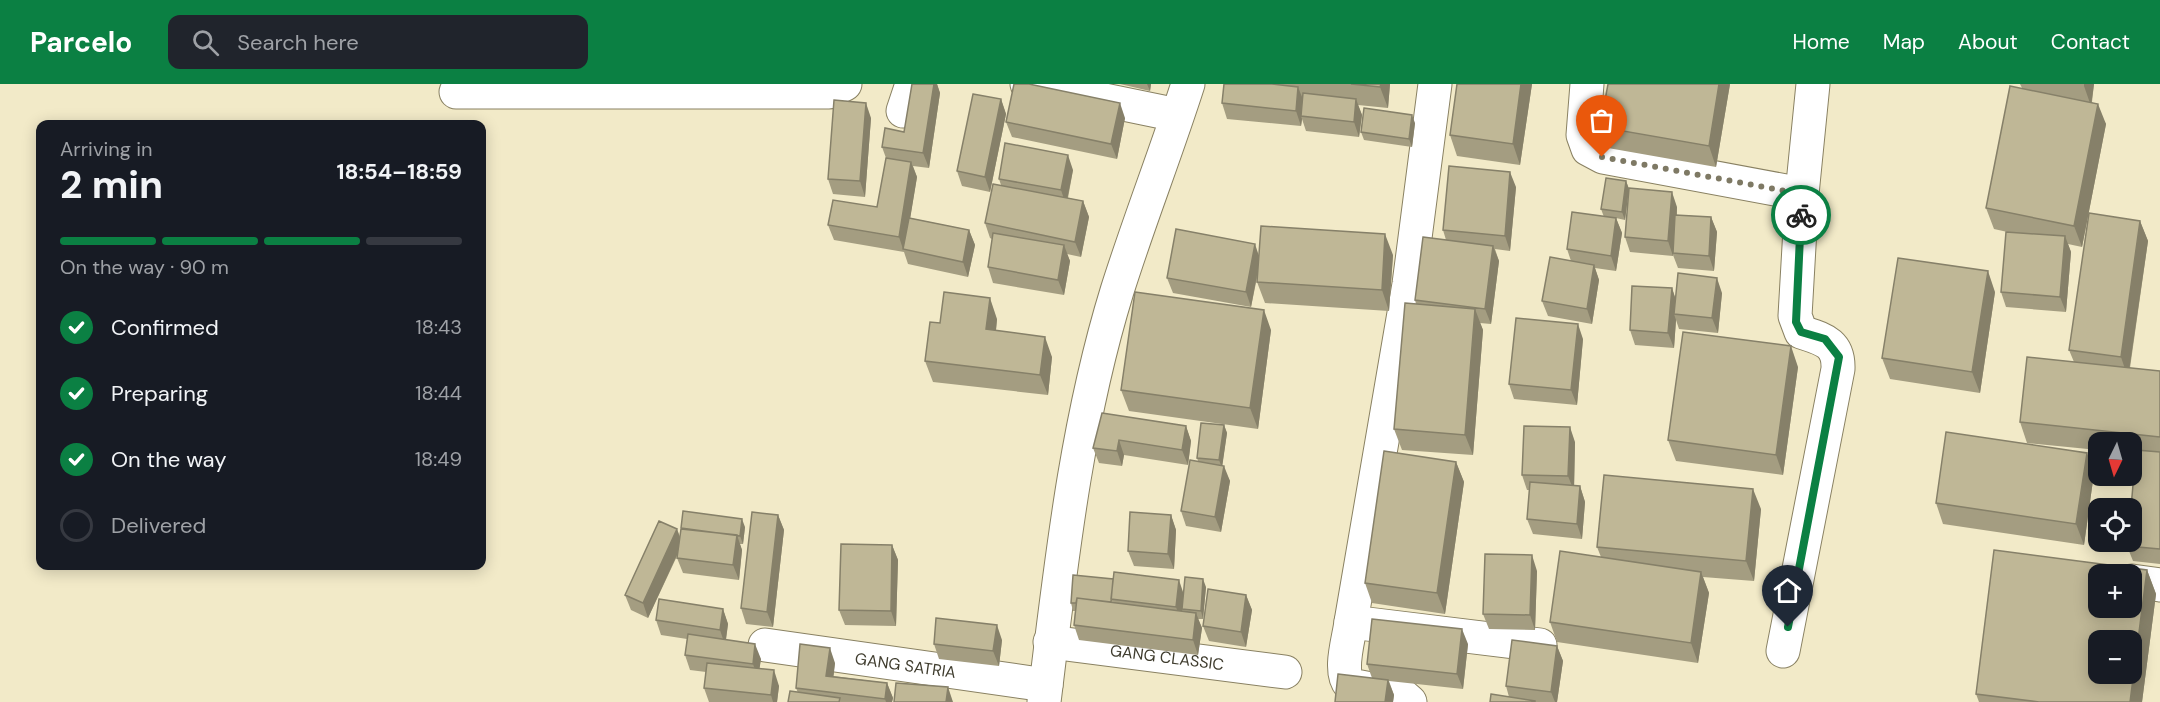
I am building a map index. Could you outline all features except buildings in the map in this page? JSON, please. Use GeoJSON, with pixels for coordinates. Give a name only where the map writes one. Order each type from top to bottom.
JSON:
{"type":"FeatureCollection","features":[{"type":"Feature","properties":{"kind":"street"},"geometry":{"type":"LineString","coordinates":[[456,92],[829,92],[845,84]]}},
{"type":"Feature","properties":{"kind":"street"},"geometry":{"type":"LineString","coordinates":[[1027,84],[1177,115]]}},
{"type":"Feature","properties":{"kind":"street"},"geometry":{"type":"LineString","coordinates":[[1045,694],[1066,525],[1099,358],[1117,291],[1188,84]]}},
{"type":"Feature","properties":{"kind":"street"},"geometry":{"type":"LineString","coordinates":[[1410,702],[1401,695],[1350,685],[1345,673],[1351,622],[1409,284],[1435,84]]}},
{"type":"Feature","properties":{"kind":"street"},"geometry":{"type":"LineString","coordinates":[[1587,84],[1583,135],[1588,149],[1602,157],[1802,194]]}},
{"type":"Feature","properties":{"kind":"street"},"geometry":{"type":"LineString","coordinates":[[1784,651],[1839,357],[1830,343],[1801,332],[1796,322],[1802,194],[1813,84]]}},
{"type":"Feature","properties":{"kind":"street"},"geometry":{"type":"LineString","coordinates":[[2142,582],[2160,585]]}},
{"type":"Feature","properties":{"kind":"street"},"geometry":{"type":"LineString","coordinates":[[1351,622],[1540,645]]}},
{"type":"Feature","properties":{"kind":"street","name":"GANG CLASSIC"},"geometry":{"type":"LineString","coordinates":[[1050,642],[1285,672]]}},
{"type":"Feature","properties":{"kind":"street","name":"GANG SATRIA"},"geometry":{"type":"LineString","coordinates":[[765,645],[1045,694]]}},
{"type":"Feature","properties":{"kind":"way so far"},"geometry":{"type":"LineString","coordinates":[[1602,157],[1802,194],[1801,215]]}},
{"type":"Feature","properties":{"kind":"route"},"geometry":{"type":"LineString","coordinates":[[1788,627],[1839,357],[1825,339],[1801,332],[1797,327],[1795,316],[1801,215]]}}]}
